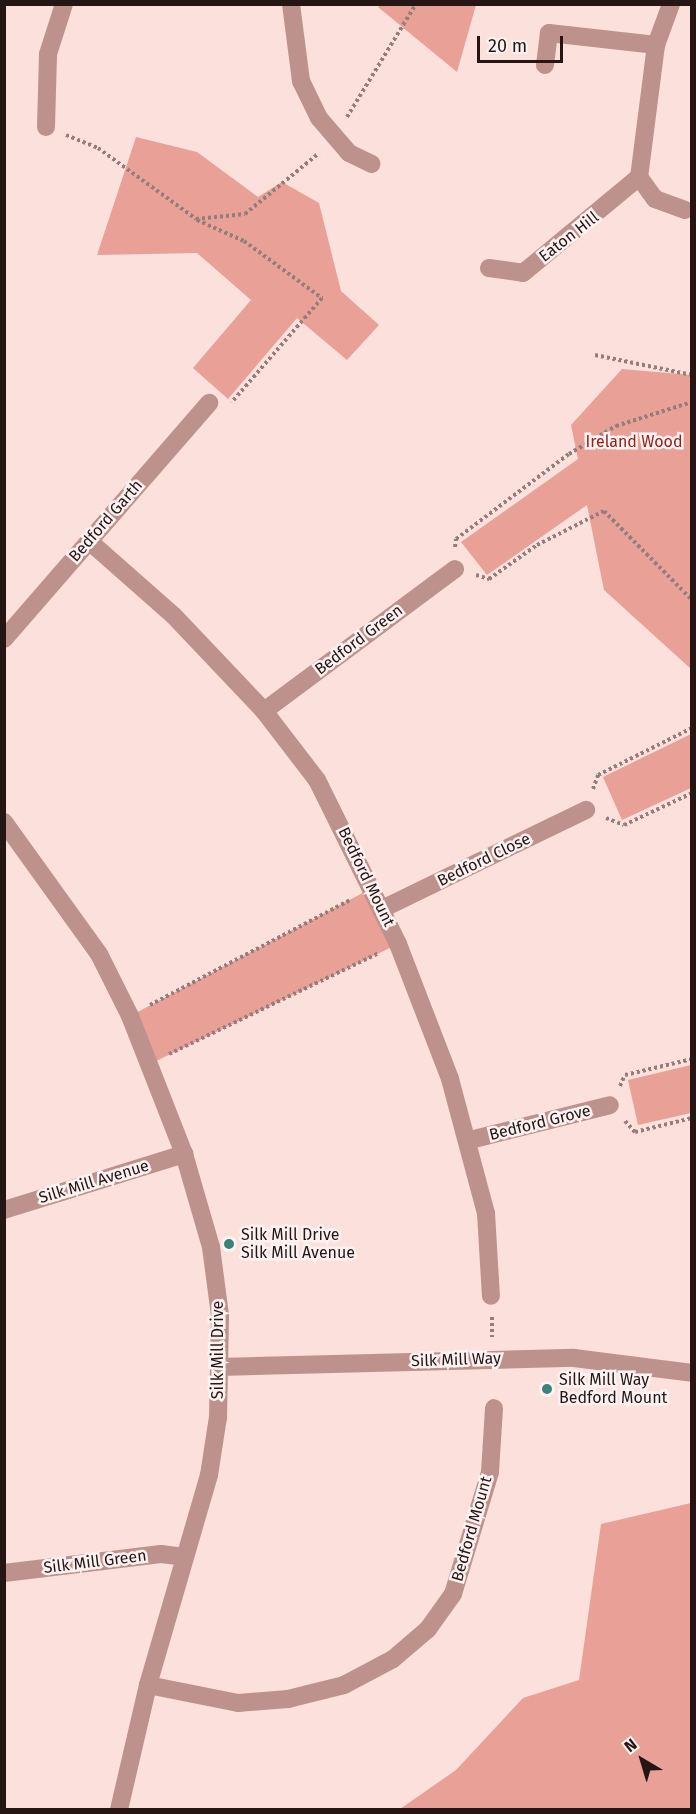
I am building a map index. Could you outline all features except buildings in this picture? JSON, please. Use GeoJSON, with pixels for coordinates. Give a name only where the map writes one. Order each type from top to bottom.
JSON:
{"type":"FeatureCollection","features":[{"type":"Feature","properties":{"kind":"street"},"geometry":{"type":"LineString","coordinates":[[46,127],[48,54],[64,4]]}},
{"type":"Feature","properties":{"kind":"street"},"geometry":{"type":"LineString","coordinates":[[291,4],[301,81],[333,140],[372,164]]}},
{"type":"Feature","properties":{"kind":"street"},"geometry":{"type":"LineString","coordinates":[[671,4],[656,45],[639,177],[655,199],[685,210]]}},
{"type":"Feature","properties":{"kind":"street"},"geometry":{"type":"LineString","coordinates":[[545,65],[549,33],[656,45]]}},
{"type":"Feature","properties":{"kind":"street","name":"Eaton Hill"},"geometry":{"type":"LineString","coordinates":[[489,268],[523,273],[639,177]]}},
{"type":"Feature","properties":{"kind":"street","name":"Bedford Garth"},"geometry":{"type":"LineString","coordinates":[[4,639],[209,403]]}},
{"type":"Feature","properties":{"kind":"street","name":"Bedford Mount"},"geometry":{"type":"LineString","coordinates":[[89,541],[174,616],[264,711],[317,780],[398,944],[470,1140],[486,1214],[491,1296]]}},
{"type":"Feature","properties":{"kind":"street","name":"Bedford Green"},"geometry":{"type":"LineString","coordinates":[[264,711],[455,569]]}},
{"type":"Feature","properties":{"kind":"street","name":"Bedford Close"},"geometry":{"type":"LineString","coordinates":[[382,909],[586,810]]}},
{"type":"Feature","properties":{"kind":"street","name":"Silk Mill Drive"},"geometry":{"type":"LineString","coordinates":[[4,822],[99,954],[130,1016],[184,1154],[211,1247],[220,1367],[209,1475],[148,1685],[119,1809]]}},
{"type":"Feature","properties":{"kind":"street","name":"Bedford Grove"},"geometry":{"type":"LineString","coordinates":[[470,1140],[610,1105]]}},
{"type":"Feature","properties":{"kind":"street","name":"Silk Mill Avenue"},"geometry":{"type":"LineString","coordinates":[[4,1210],[184,1154]]}},
{"type":"Feature","properties":{"kind":"street","name":"Silk Mill Way"},"geometry":{"type":"LineString","coordinates":[[220,1367],[574,1358],[692,1373]]}},
{"type":"Feature","properties":{"kind":"street","name":"Bedford Mount"},"geometry":{"type":"LineString","coordinates":[[148,1685],[238,1703],[288,1699],[344,1685],[393,1659],[428,1629],[453,1594],[490,1472],[494,1408]]}},
{"type":"Feature","properties":{"kind":"street","name":"Silk Mill Green"},"geometry":{"type":"LineString","coordinates":[[4,1573],[161,1554],[185,1557]]}},
{"type":"Feature","properties":{"kind":"path"},"geometry":{"type":"LineString","coordinates":[[196,219],[245,213],[333,140],[416,4]]}},
{"type":"Feature","properties":{"kind":"path"},"geometry":{"type":"LineString","coordinates":[[46,127],[98,148],[196,219],[244,241],[322,298],[228,406],[209,403]]}},
{"type":"Feature","properties":{"kind":"path"},"geometry":{"type":"LineString","coordinates":[[595,355],[692,375]]}},
{"type":"Feature","properties":{"kind":"path"},"geometry":{"type":"LineString","coordinates":[[692,402],[616,426],[569,454],[456,539],[455,569],[489,579],[537,545],[604,511],[692,600]]}},
{"type":"Feature","properties":{"kind":"path"},"geometry":{"type":"LineString","coordinates":[[692,728],[598,775],[586,810],[624,825],[692,793]]}},
{"type":"Feature","properties":{"kind":"path"},"geometry":{"type":"LineString","coordinates":[[130,1016],[372,888]]}},
{"type":"Feature","properties":{"kind":"path"},"geometry":{"type":"LineString","coordinates":[[150,1064],[398,944]]}},
{"type":"Feature","properties":{"kind":"path"},"geometry":{"type":"LineString","coordinates":[[692,1059],[625,1075],[610,1105],[635,1131],[692,1118]]}},
{"type":"Feature","properties":{"kind":"green space"},"geometry":{"type":"Polygon","coordinates":[[[382,4],[476,5],[457,72],[378,7],[382,4]]]}},
{"type":"Feature","properties":{"kind":"green space"},"geometry":{"type":"Polygon","coordinates":[[[136,137],[197,152],[258,197],[282,182],[319,203],[341,291],[379,325],[347,360],[297,318],[228,399],[193,368],[251,300],[197,253],[97,255],[136,137]]]}},
{"type":"Feature","properties":{"kind":"green space","name":"Ireland Wood"},"geometry":{"type":"Polygon","coordinates":[[[622,369],[691,375],[691,669],[604,590],[587,505],[487,575],[461,542],[578,459],[571,425],[622,369]]]}},
{"type":"Feature","properties":{"kind":"green space"},"geometry":{"type":"Polygon","coordinates":[[[691,734],[691,788],[622,820],[603,777],[691,734]]]}},
{"type":"Feature","properties":{"kind":"green space"},"geometry":{"type":"Polygon","coordinates":[[[372,888],[398,944],[150,1064],[130,1016],[372,888]]]}},
{"type":"Feature","properties":{"kind":"green space"},"geometry":{"type":"Polygon","coordinates":[[[691,1065],[691,1113],[638,1125],[628,1080],[691,1065]]]}},
{"type":"Feature","properties":{"kind":"green space"},"geometry":{"type":"Polygon","coordinates":[[[691,1503],[691,1809],[400,1809],[456,1770],[523,1698],[579,1680],[601,1524],[691,1503]]]}},
{"type":"Feature","properties":{"kind":"place","name":"Silk Mill Drive Silk Mill Avenue"},"geometry":{"type":"Point","coordinates":[229,1244]}},
{"type":"Feature","properties":{"kind":"place","name":"Silk Mill Way Bedford Mount"},"geometry":{"type":"Point","coordinates":[547,1389]}}]}
